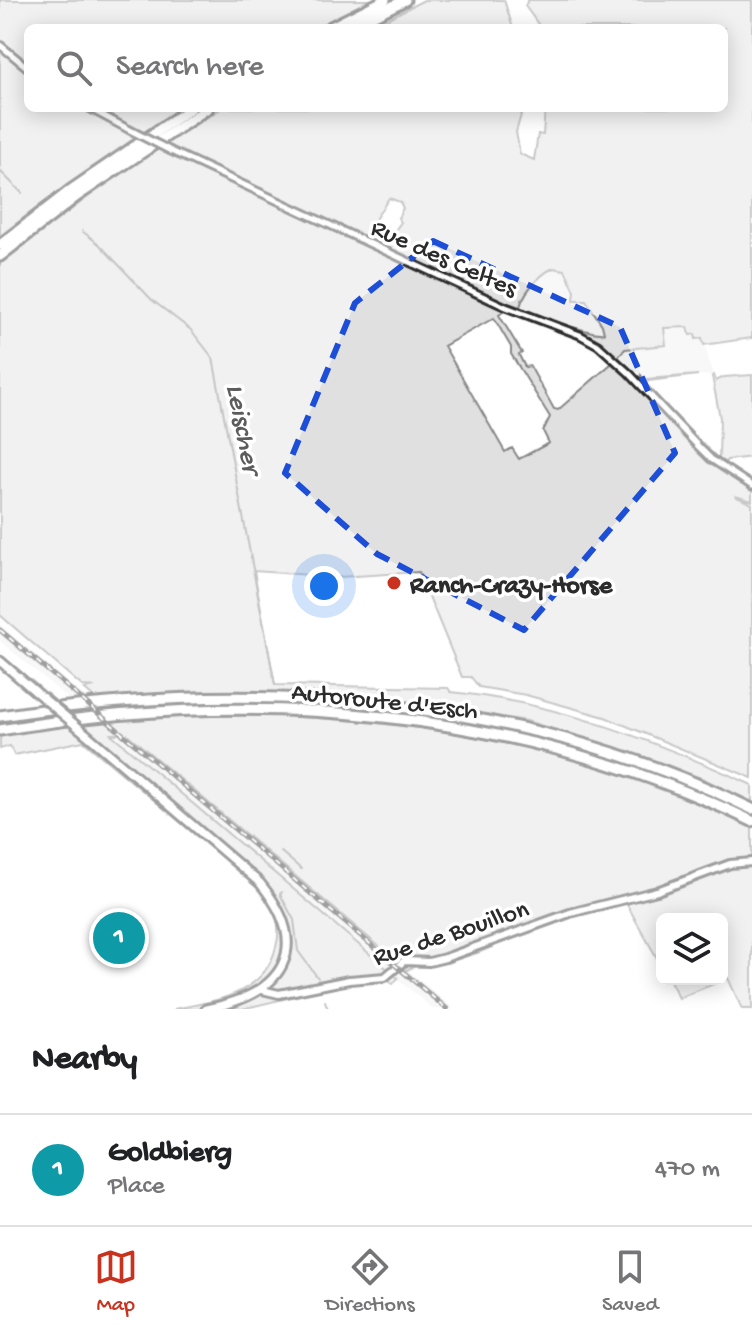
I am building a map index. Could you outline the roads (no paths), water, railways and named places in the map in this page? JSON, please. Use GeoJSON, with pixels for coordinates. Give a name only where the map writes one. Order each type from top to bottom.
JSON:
{"type":"FeatureCollection","features":[{"type":"Feature","properties":{"kind":"highway"},"geometry":{"type":"LineString","coordinates":[[337,24],[385,0]]}},
{"type":"Feature","properties":{"kind":"highway"},"geometry":{"type":"LineString","coordinates":[[356,24],[405,0]]}},
{"type":"Feature","properties":{"kind":"highway"},"geometry":{"type":"LineString","coordinates":[[0,245],[130,148],[185,112]]}},
{"type":"Feature","properties":{"kind":"highway"},"geometry":{"type":"LineString","coordinates":[[0,256],[77,196],[202,112]]}},
{"type":"Feature","properties":{"kind":"highway","name":"Autoroute d'Esch"},"geometry":{"type":"LineString","coordinates":[[0,716],[129,702],[244,698],[358,703],[420,710],[564,739],[652,767],[752,809]]}},
{"type":"Feature","properties":{"kind":"highway","name":"Autoroute d'Esch"},"geometry":{"type":"LineString","coordinates":[[0,730],[104,715],[192,709],[297,710],[414,720],[505,736],[616,765],[679,788],[752,821]]}},
{"type":"Feature","properties":{"kind":"main road"},"geometry":{"type":"LineString","coordinates":[[0,661],[240,864],[273,898],[285,921],[288,941],[281,967],[262,990]]}},
{"type":"Feature","properties":{"kind":"main road","name":"Rue de Bouillon"},"geometry":{"type":"LineString","coordinates":[[206,1009],[243,1000],[262,990]]}},
{"type":"Feature","properties":{"kind":"street"},"geometry":{"type":"LineString","coordinates":[[0,45],[24,65]]}},
{"type":"Feature","properties":{"kind":"street","name":"Rue des Celtes"},"geometry":{"type":"LineString","coordinates":[[96,112],[171,151],[506,307],[598,345],[711,459],[752,486]]}},
{"type":"Feature","properties":{"kind":"street","name":"Rue de Bouillon"},"geometry":{"type":"LineString","coordinates":[[262,990],[279,994],[349,980],[385,977],[404,961],[429,962],[445,958],[570,913],[657,891],[730,864],[752,862]]}},
{"type":"Feature","properties":{"kind":"waterway","name":"Leischer"},"geometry":{"type":"LineString","coordinates":[[0,171],[22,193]]}},
{"type":"Feature","properties":{"kind":"waterway","name":"Leischer"},"geometry":{"type":"LineString","coordinates":[[82,231],[99,244],[152,300],[191,330],[213,358],[275,685]]}},
{"type":"Feature","properties":{"kind":"waterway","name":"Leischer"},"geometry":{"type":"LineString","coordinates":[[280,851],[301,869]]}},
{"type":"Feature","properties":{"kind":"waterway","name":"Leischer"},"geometry":{"type":"LineString","coordinates":[[282,892],[280,894],[294,920],[298,951],[318,978]]}},
{"type":"Feature","properties":{"kind":"waterway","name":"Leischer"},"geometry":{"type":"LineString","coordinates":[[325,1001],[328,1009]]}},
{"type":"Feature","properties":{"kind":"railway"},"geometry":{"type":"LineString","coordinates":[[0,630],[447,1009]]}},
{"type":"Feature","properties":{"kind":"place","name":"Ranch-Crazy-Horse"},"geometry":{"type":"Point","coordinates":[394,583]}},
{"type":"Feature","properties":{"kind":"place","name":"Goldbierg"},"geometry":{"type":"Point","coordinates":[119,938]}}]}
